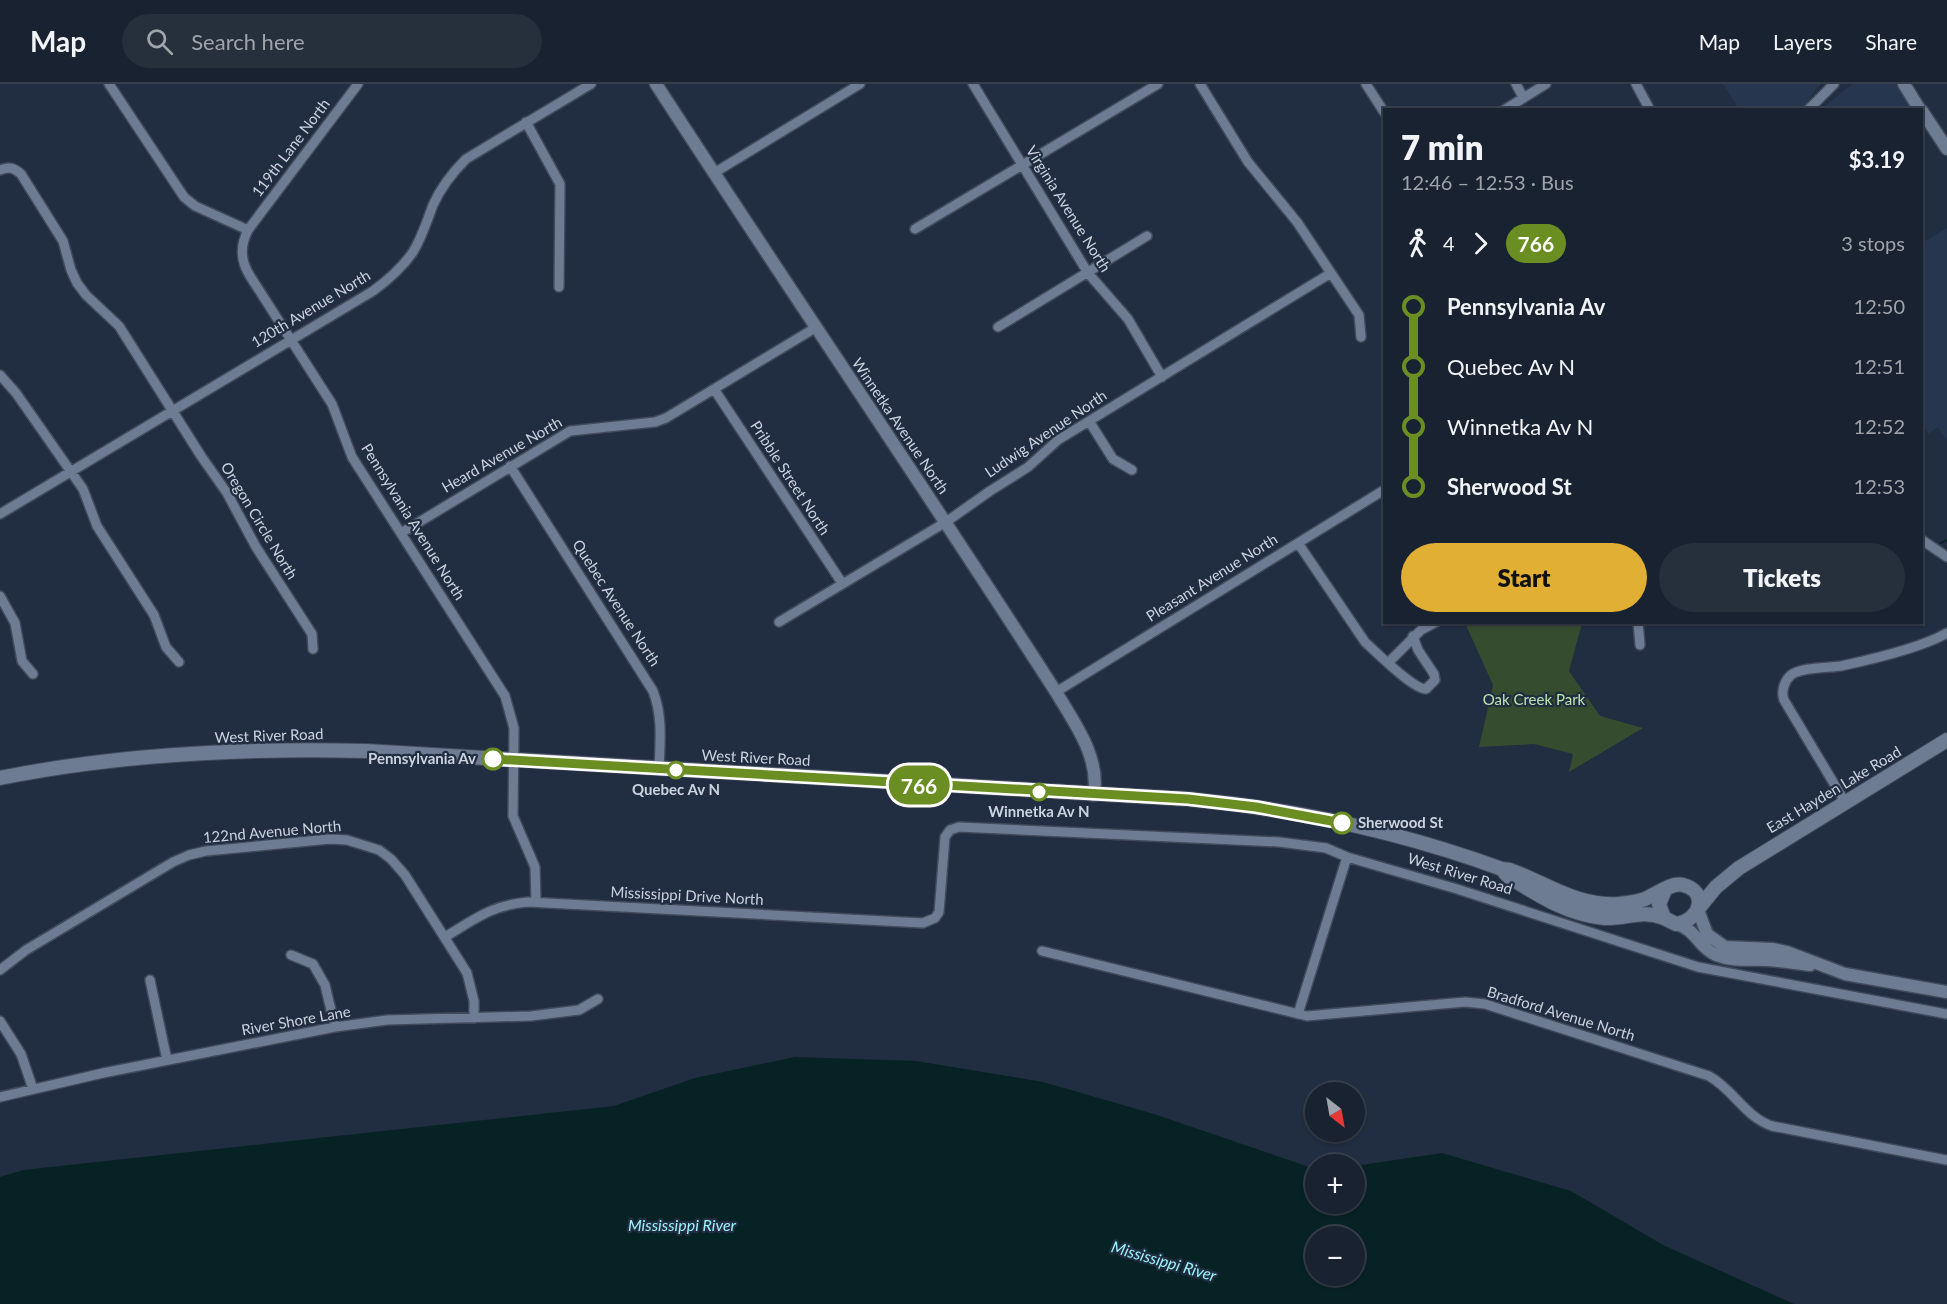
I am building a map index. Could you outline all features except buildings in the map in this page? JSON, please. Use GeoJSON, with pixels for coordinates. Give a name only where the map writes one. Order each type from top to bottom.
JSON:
{"type":"FeatureCollection","features":[{"type":"Feature","properties":{"kind":"main road","name":"East Hayden Lake Road"},"geometry":{"type":"LineString","coordinates":[[1698,910],[1716,887],[1739,868],[1947,740]]}},
{"type":"Feature","properties":{"kind":"main road","name":"West River Road"},"geometry":{"type":"LineString","coordinates":[[0,778],[138,759],[268,751],[366,751],[1210,801],[1296,814],[1430,845],[1517,873],[1575,899],[1602,904],[1633,902],[1665,890]]}},
{"type":"Feature","properties":{"kind":"main road","name":"East Hayden Lake Road"},"geometry":{"type":"LineString","coordinates":[[1686,885],[1700,886],[1720,874],[1739,868]]}},
{"type":"Feature","properties":{"kind":"main road","name":"West River Road"},"geometry":{"type":"LineString","coordinates":[[1502,869],[1509,877],[1540,897],[1574,912],[1605,918],[1645,913],[1670,921]]}},
{"type":"Feature","properties":{"kind":"main road"},"geometry":{"type":"LineString","coordinates":[[1676,884],[1686,885],[1698,897],[1698,910],[1691,920],[1670,921],[1659,904],[1660,898],[1665,890],[1676,884]]}},
{"type":"Feature","properties":{"kind":"street"},"geometry":{"type":"LineString","coordinates":[[109,84],[184,197],[195,206],[248,230]]}},
{"type":"Feature","properties":{"kind":"street","name":"119th Lane North"},"geometry":{"type":"LineString","coordinates":[[248,230],[358,84]]}},
{"type":"Feature","properties":{"kind":"street","name":"120th Avenue North"},"geometry":{"type":"LineString","coordinates":[[0,514],[373,291],[388,279],[412,253],[442,187],[466,159],[591,84]]}},
{"type":"Feature","properties":{"kind":"street","name":"Winnetka Avenue North"},"geometry":{"type":"LineString","coordinates":[[656,84],[815,328],[946,522],[1074,721],[1090,754],[1095,777],[1094,795]]}},
{"type":"Feature","properties":{"kind":"street"},"geometry":{"type":"LineString","coordinates":[[714,173],[860,84]]}},
{"type":"Feature","properties":{"kind":"street","name":"Virginia Avenue North"},"geometry":{"type":"LineString","coordinates":[[973,84],[1088,273],[1128,319],[1162,376]]}},
{"type":"Feature","properties":{"kind":"street"},"geometry":{"type":"LineString","coordinates":[[915,230],[1158,84]]}},
{"type":"Feature","properties":{"kind":"street"},"geometry":{"type":"LineString","coordinates":[[1200,84],[1248,162],[1285,206],[1359,315],[1361,337]]}},
{"type":"Feature","properties":{"kind":"street"},"geometry":{"type":"LineString","coordinates":[[1366,84],[1383,110]]}},
{"type":"Feature","properties":{"kind":"street"},"geometry":{"type":"LineString","coordinates":[[1516,84],[1523,97]]}},
{"type":"Feature","properties":{"kind":"street"},"geometry":{"type":"LineString","coordinates":[[1507,108],[1546,84]]}},
{"type":"Feature","properties":{"kind":"street"},"geometry":{"type":"LineString","coordinates":[[1636,84],[1649,108]]}},
{"type":"Feature","properties":{"kind":"street"},"geometry":{"type":"LineString","coordinates":[[1810,108],[1834,84]]}},
{"type":"Feature","properties":{"kind":"street"},"geometry":{"type":"LineString","coordinates":[[1904,84],[1920,108]]}},
{"type":"Feature","properties":{"kind":"street"},"geometry":{"type":"LineString","coordinates":[[1923,113],[1947,150]]}},
{"type":"Feature","properties":{"kind":"street"},"geometry":{"type":"LineString","coordinates":[[526,123],[560,184],[559,287]]}},
{"type":"Feature","properties":{"kind":"street","name":"Oregon Circle North"},"geometry":{"type":"LineString","coordinates":[[0,170],[8,167],[21,174],[63,241],[77,283],[86,295],[119,326],[227,493],[256,547],[312,634],[313,649]]}},
{"type":"Feature","properties":{"kind":"street","name":"Pennsylvania Avenue North"},"geometry":{"type":"LineString","coordinates":[[248,230],[242,244],[245,268],[332,404],[352,457],[505,696],[514,728],[513,816],[535,867],[536,902]]}},
{"type":"Feature","properties":{"kind":"street"},"geometry":{"type":"LineString","coordinates":[[998,327],[1147,236]]}},
{"type":"Feature","properties":{"kind":"street","name":"Ludwig Avenue North"},"geometry":{"type":"LineString","coordinates":[[779,622],[946,522],[1028,467],[1059,440],[1331,273]]}},
{"type":"Feature","properties":{"kind":"street","name":"Heard Avenue North"},"geometry":{"type":"LineString","coordinates":[[401,533],[570,431],[655,422],[666,418],[815,328]]}},
{"type":"Feature","properties":{"kind":"street"},"geometry":{"type":"LineString","coordinates":[[0,375],[16,393],[40,430],[72,471],[83,489],[97,526],[154,615],[166,647],[179,662]]}},
{"type":"Feature","properties":{"kind":"street","name":"Pribble Street North"},"geometry":{"type":"LineString","coordinates":[[714,388],[842,583]]}},
{"type":"Feature","properties":{"kind":"street"},"geometry":{"type":"LineString","coordinates":[[1089,421],[1113,459],[1132,470]]}},
{"type":"Feature","properties":{"kind":"street","name":"Quebec Avenue North"},"geometry":{"type":"LineString","coordinates":[[510,466],[653,691],[661,719],[659,769]]}},
{"type":"Feature","properties":{"kind":"street","name":"Pleasant Avenue North"},"geometry":{"type":"LineString","coordinates":[[1056,692],[1383,491]]}},
{"type":"Feature","properties":{"kind":"street"},"geometry":{"type":"LineString","coordinates":[[1923,541],[1947,557]]}},
{"type":"Feature","properties":{"kind":"street"},"geometry":{"type":"LineString","coordinates":[[1298,543],[1365,642],[1421,689],[1426,689],[1435,680],[1434,674],[1418,650],[1413,636]]}},
{"type":"Feature","properties":{"kind":"street"},"geometry":{"type":"LineString","coordinates":[[0,596],[15,623],[22,661],[33,674]]}},
{"type":"Feature","properties":{"kind":"street"},"geometry":{"type":"LineString","coordinates":[[1388,663],[1413,636],[1432,624]]}},
{"type":"Feature","properties":{"kind":"street"},"geometry":{"type":"LineString","coordinates":[[1638,624],[1640,645]]}},
{"type":"Feature","properties":{"kind":"street"},"geometry":{"type":"LineString","coordinates":[[1845,802],[1786,703],[1782,692],[1784,685],[1796,672],[1842,666],[1933,640],[1947,633]]}},
{"type":"Feature","properties":{"kind":"street","name":"West River Road"},"geometry":{"type":"LineString","coordinates":[[935,918],[939,912],[944,842],[946,834],[954,828],[971,826],[1279,842],[1326,848],[1347,857],[1457,889],[1698,967],[1947,1014]]}},
{"type":"Feature","properties":{"kind":"street","name":"122nd Avenue North"},"geometry":{"type":"LineString","coordinates":[[0,970],[26,950],[173,861],[189,855],[206,851],[330,839],[347,840],[379,850],[405,875],[469,979],[474,1001],[474,1018]]}},
{"type":"Feature","properties":{"kind":"street"},"geometry":{"type":"LineString","coordinates":[[1298,1014],[1347,857]]}},
{"type":"Feature","properties":{"kind":"street","name":"Mississippi Drive North"},"geometry":{"type":"LineString","coordinates":[[445,938],[495,908],[510,903],[536,902],[914,923],[928,922],[935,918]]}},
{"type":"Feature","properties":{"kind":"street","name":"West River Road"},"geometry":{"type":"LineString","coordinates":[[1698,910],[1707,934],[1725,947],[1773,949],[1787,952],[1823,967]]}},
{"type":"Feature","properties":{"kind":"street","name":"West River Road"},"geometry":{"type":"LineString","coordinates":[[1670,921],[1690,929],[1709,951],[1728,959],[1771,960],[1823,967],[1866,978],[1947,992]]}},
{"type":"Feature","properties":{"kind":"street","name":"Bradford Avenue North"},"geometry":{"type":"LineString","coordinates":[[1042,951],[1307,1016],[1465,1002],[1485,1004],[1709,1076],[1725,1086],[1752,1116],[1772,1126],[1947,1160]]}},
{"type":"Feature","properties":{"kind":"street"},"geometry":{"type":"LineString","coordinates":[[291,955],[313,964],[325,985],[335,1028]]}},
{"type":"Feature","properties":{"kind":"street"},"geometry":{"type":"LineString","coordinates":[[150,980],[167,1060]]}},
{"type":"Feature","properties":{"kind":"street","name":"River Shore Lane"},"geometry":{"type":"LineString","coordinates":[[0,1097],[167,1060],[335,1028],[387,1020],[531,1016],[579,1010],[598,999]]}},
{"type":"Feature","properties":{"kind":"street"},"geometry":{"type":"LineString","coordinates":[[0,1021],[21,1054],[33,1089]]}},
{"type":"Feature","properties":{"kind":"shaded area"},"geometry":{"type":"Polygon","coordinates":[[[1723,84],[1821,84],[1803,108],[1738,108],[1723,84]]]}},
{"type":"Feature","properties":{"kind":"shaded area"},"geometry":{"type":"Polygon","coordinates":[[[1852,84],[1896,84],[1912,108],[1822,108],[1852,84]]]}},
{"type":"Feature","properties":{"kind":"shaded area"},"geometry":{"type":"Polygon","coordinates":[[[1947,228],[1947,441],[1938,427],[1928,434],[1923,426],[1923,242],[1947,228]]]}},
{"type":"Feature","properties":{"kind":"green space","name":"Oak Creek Park"},"geometry":{"type":"Polygon","coordinates":[[[1465,624],[1582,624],[1569,671],[1600,716],[1643,728],[1569,772],[1573,754],[1534,744],[1479,747],[1493,685],[1465,624]]]}},
{"type":"Feature","properties":{"kind":"water","name":"Mississippi River"},"geometry":{"type":"Polygon","coordinates":[[[795,1057],[916,1061],[1043,1082],[1154,1114],[1305,1166],[1305,1214],[1365,1214],[1365,1165],[1442,1153],[1571,1191],[1663,1245],[1794,1304],[0,1304],[0,1177],[23,1170],[614,1106],[695,1078],[795,1057]]]}},
{"type":"Feature","properties":{"kind":"waterway"},"geometry":{"type":"LineString","coordinates":[[1941,543],[1947,540]]}},
{"type":"Feature","properties":{"kind":"bus line","name":"766"},"geometry":{"type":"LineString","coordinates":[[493,759],[1188,799],[1232,803],[1342,823]]}},
{"type":"Feature","properties":{"kind":"place","name":"Pennsylvania Av"},"geometry":{"type":"Point","coordinates":[493,759]}},
{"type":"Feature","properties":{"kind":"place","name":"Quebec Av N"},"geometry":{"type":"Point","coordinates":[676,770]}},
{"type":"Feature","properties":{"kind":"place","name":"Winnetka Av N"},"geometry":{"type":"Point","coordinates":[1039,792]}},
{"type":"Feature","properties":{"kind":"place","name":"Sherwood St"},"geometry":{"type":"Point","coordinates":[1342,823]}}]}
